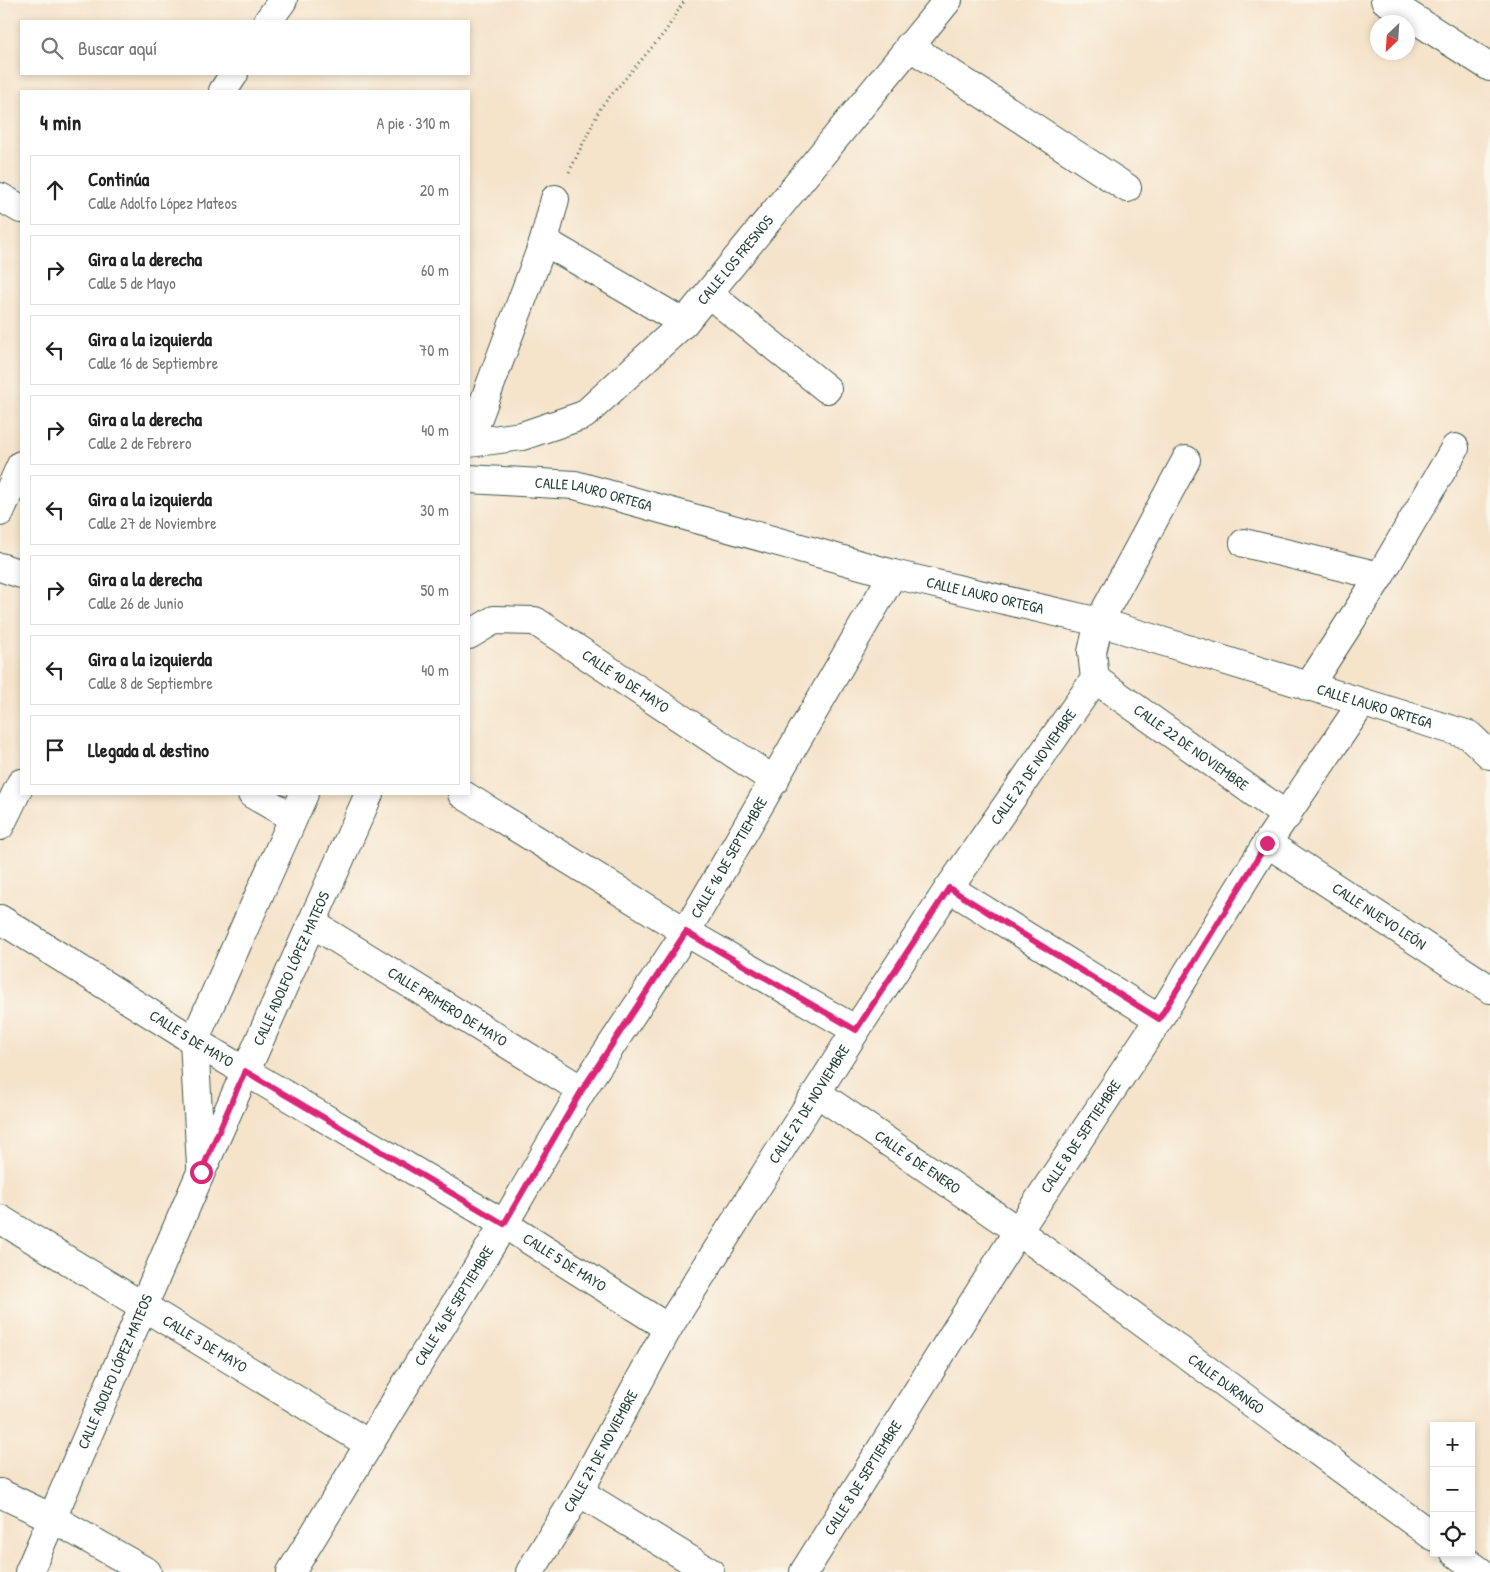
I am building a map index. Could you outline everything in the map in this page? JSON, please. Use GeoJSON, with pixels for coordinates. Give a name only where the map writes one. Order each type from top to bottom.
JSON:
{"type":"FeatureCollection","features":[{"type":"Feature","properties":{"kind":"street"},"geometry":{"type":"LineString","coordinates":[[269,20],[284,0]]}},
{"type":"Feature","properties":{"kind":"street","name":"CALLE LOS FRESNOS"},"geometry":{"type":"LineString","coordinates":[[470,442],[522,436],[584,414],[684,323],[948,0]]}},
{"type":"Feature","properties":{"kind":"street"},"geometry":{"type":"LineString","coordinates":[[1385,0],[1490,67]]}},
{"type":"Feature","properties":{"kind":"street"},"geometry":{"type":"LineString","coordinates":[[909,46],[1127,188]]}},
{"type":"Feature","properties":{"kind":"street"},"geometry":{"type":"LineString","coordinates":[[225,90],[233,75]]}},
{"type":"Feature","properties":{"kind":"street"},"geometry":{"type":"LineString","coordinates":[[0,197],[20,208]]}},
{"type":"Feature","properties":{"kind":"street"},"geometry":{"type":"LineString","coordinates":[[470,439],[544,241],[555,199]]}},
{"type":"Feature","properties":{"kind":"street"},"geometry":{"type":"LineString","coordinates":[[544,241],[684,323]]}},
{"type":"Feature","properties":{"kind":"street"},"geometry":{"type":"LineString","coordinates":[[709,294],[827,389]]}},
{"type":"Feature","properties":{"kind":"street"},"geometry":{"type":"LineString","coordinates":[[1308,687],[1380,576],[1455,448]]}},
{"type":"Feature","properties":{"kind":"street"},"geometry":{"type":"LineString","coordinates":[[1095,679],[1092,652],[1099,622],[1186,460]]}},
{"type":"Feature","properties":{"kind":"street"},"geometry":{"type":"LineString","coordinates":[[0,512],[20,467]]}},
{"type":"Feature","properties":{"kind":"street","name":"CALLE LAURO ORTEGA"},"geometry":{"type":"LineString","coordinates":[[470,479],[574,485],[893,574],[1099,622],[1469,735],[1490,755]]}},
{"type":"Feature","properties":{"kind":"street"},"geometry":{"type":"LineString","coordinates":[[1244,543],[1380,576]]}},
{"type":"Feature","properties":{"kind":"street"},"geometry":{"type":"LineString","coordinates":[[0,567],[20,574]]}},
{"type":"Feature","properties":{"kind":"street","name":"CALLE 16 DE SEPTIEMBRE"},"geometry":{"type":"LineString","coordinates":[[292,1572],[504,1224],[582,1090],[686,932],[893,574]]}},
{"type":"Feature","properties":{"kind":"street","name":"CALLE 10 DE MAYO"},"geometry":{"type":"LineString","coordinates":[[470,634],[494,620],[536,621],[775,781]]}},
{"type":"Feature","properties":{"kind":"street","name":"CALLE 22 DE NOVIEMBRE"},"geometry":{"type":"LineString","coordinates":[[1095,679],[1287,816]]}},
{"type":"Feature","properties":{"kind":"street","name":"CALLE 27 DE NOVIEMBRE"},"geometry":{"type":"LineString","coordinates":[[530,1572],[579,1492],[668,1328],[856,1030],[949,888],[1095,679]]}},
{"type":"Feature","properties":{"kind":"street","name":"CALLE 8 DE SEPTIEMBRE"},"geometry":{"type":"LineString","coordinates":[[804,1572],[1018,1231],[1159,1019],[1267,843],[1362,703]]}},
{"type":"Feature","properties":{"kind":"street"},"geometry":{"type":"LineString","coordinates":[[0,826],[20,785]]}},
{"type":"Feature","properties":{"kind":"street"},"geometry":{"type":"LineString","coordinates":[[256,795],[298,806]]}},
{"type":"Feature","properties":{"kind":"street","name":"CALLE ADOLFO LÓPEZ MATEOS"},"geometry":{"type":"LineString","coordinates":[[29,1572],[245,1071],[313,924],[369,795]]}},
{"type":"Feature","properties":{"kind":"street"},"geometry":{"type":"LineString","coordinates":[[464,795],[686,932],[856,1030]]}},
{"type":"Feature","properties":{"kind":"street","name":"CALLE ADOLFO LÓPEZ MATEOS"},"geometry":{"type":"LineString","coordinates":[[201,1172],[194,1041],[298,806]]}},
{"type":"Feature","properties":{"kind":"street","name":"CALLE NUEVO LEÓN"},"geometry":{"type":"LineString","coordinates":[[1267,843],[1490,989]]}},
{"type":"Feature","properties":{"kind":"street"},"geometry":{"type":"LineString","coordinates":[[949,888],[1159,1019]]}},
{"type":"Feature","properties":{"kind":"street","name":"CALLE 5 DE MAYO"},"geometry":{"type":"LineString","coordinates":[[0,919],[194,1041],[504,1224],[668,1328]]}},
{"type":"Feature","properties":{"kind":"street","name":"CALLE PRIMERO DE MAYO"},"geometry":{"type":"LineString","coordinates":[[313,924],[582,1090]]}},
{"type":"Feature","properties":{"kind":"street","name":"CALLE 6 DE ENERO"},"geometry":{"type":"LineString","coordinates":[[817,1093],[1018,1231]]}},
{"type":"Feature","properties":{"kind":"street","name":"CALLE 3 DE MAYO"},"geometry":{"type":"LineString","coordinates":[[0,1219],[142,1308],[369,1444]]}},
{"type":"Feature","properties":{"kind":"street","name":"CALLE DURANGO"},"geometry":{"type":"LineString","coordinates":[[1018,1231],[1430,1534]]}},
{"type":"Feature","properties":{"kind":"street"},"geometry":{"type":"LineString","coordinates":[[579,1492],[710,1572]]}},
{"type":"Feature","properties":{"kind":"street"},"geometry":{"type":"LineString","coordinates":[[0,1493],[52,1518],[148,1572]]}},
{"type":"Feature","properties":{"kind":"street"},"geometry":{"type":"LineString","coordinates":[[1460,1557],[1481,1572]]}},
{"type":"Feature","properties":{"kind":"path"},"geometry":{"type":"LineString","coordinates":[[555,199],[600,108],[665,32],[685,0]]}},
{"type":"Feature","properties":{"kind":"route"},"geometry":{"type":"LineString","coordinates":[[201,1172],[245,1071],[504,1224],[582,1090],[686,932],[856,1030],[949,888],[1159,1019],[1267,843]]}}]}
